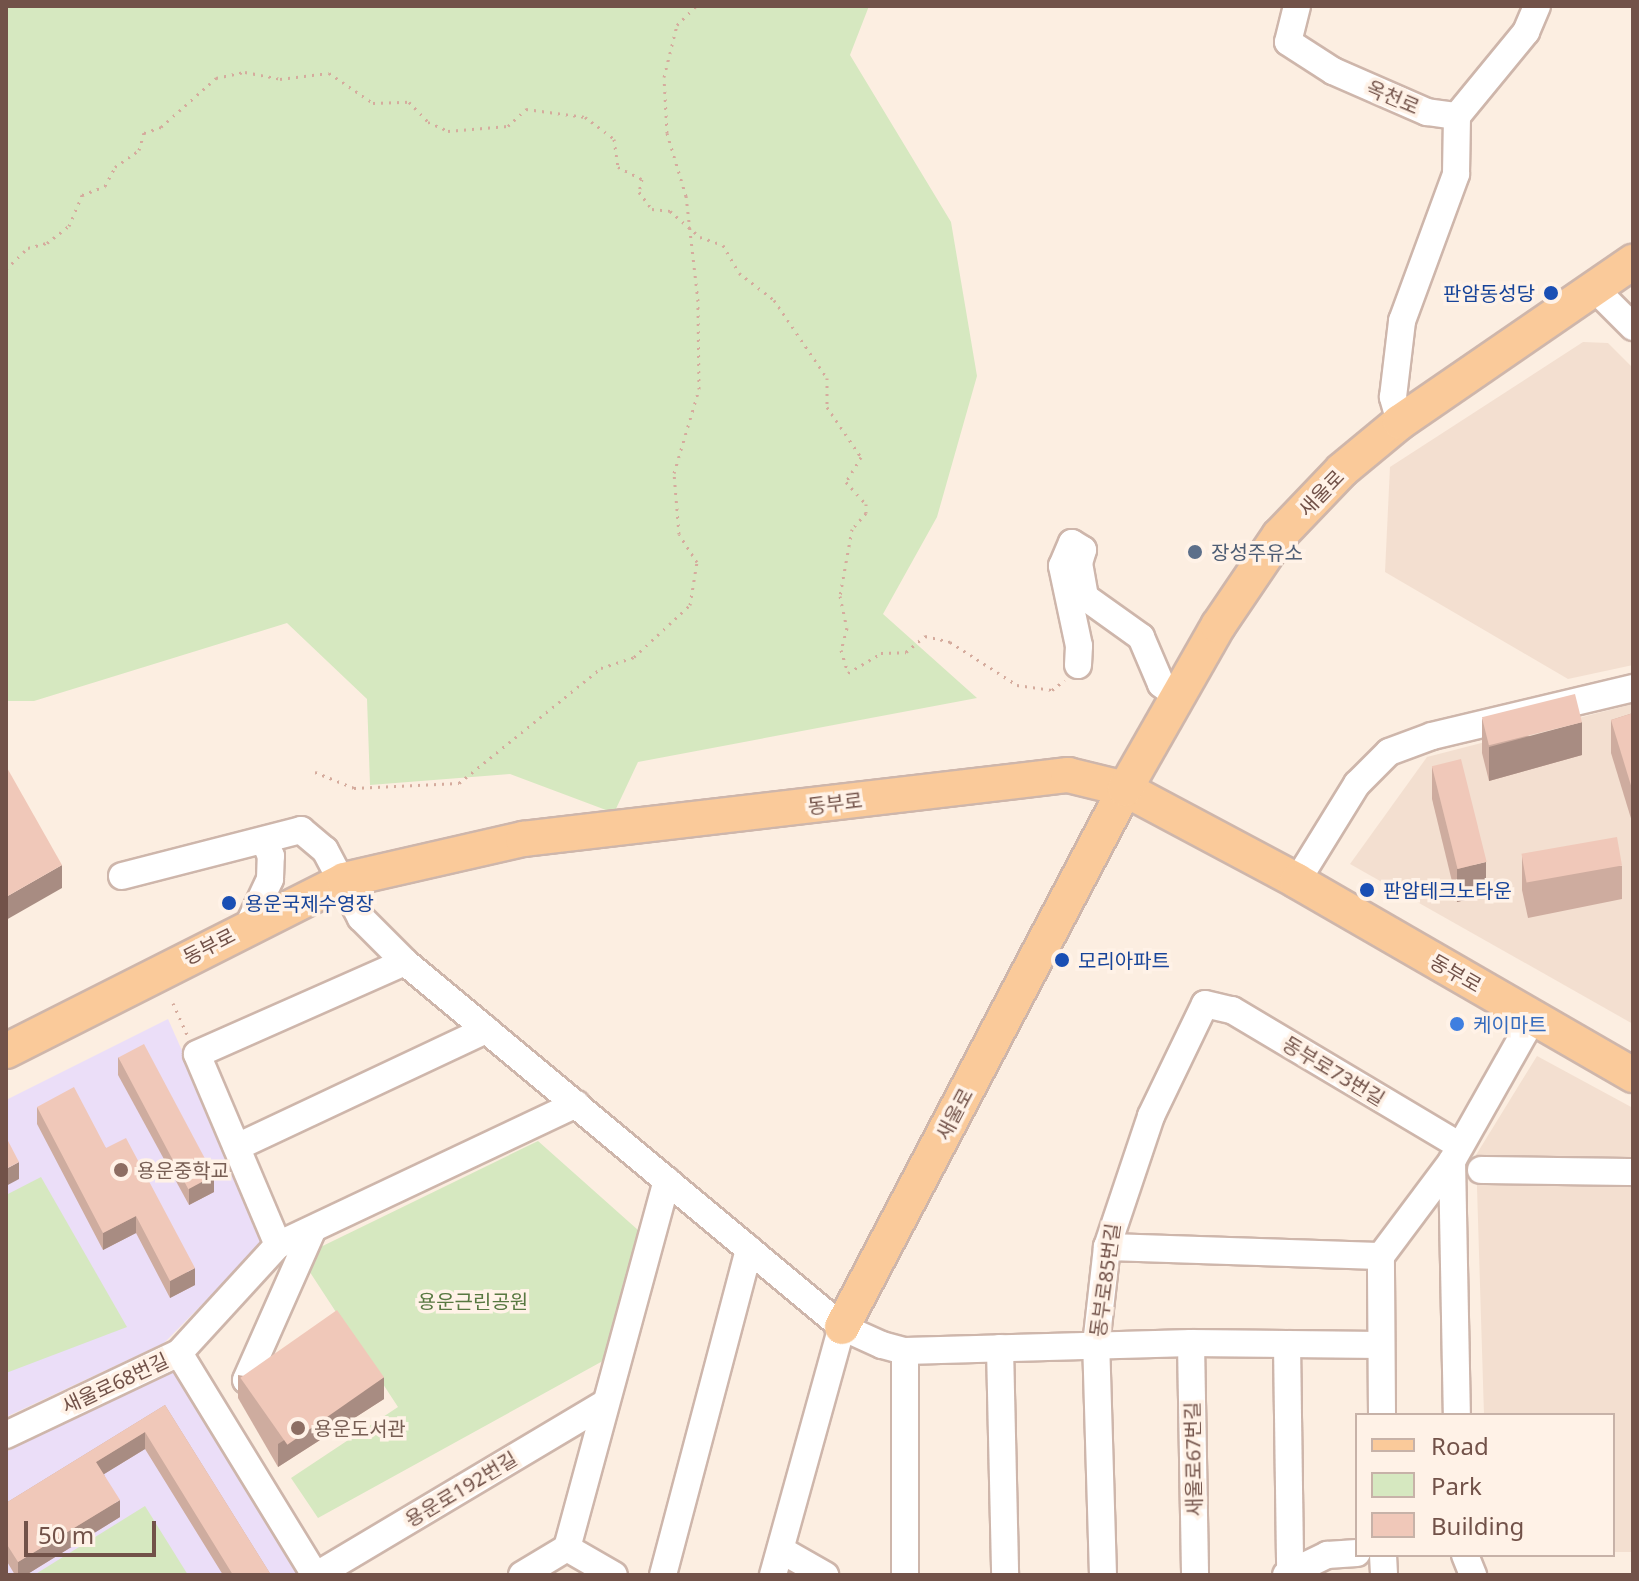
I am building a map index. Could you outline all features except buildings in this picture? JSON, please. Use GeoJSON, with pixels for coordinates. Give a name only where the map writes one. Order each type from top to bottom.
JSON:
{"type":"FeatureCollection","features":[{"type":"Feature","properties":{"kind":"main road","name":"새울로"},"geometry":{"type":"LineString","coordinates":[[842,1327],[1125,789],[1178,697],[1279,536],[1342,470],[1400,422],[1633,262]]}},
{"type":"Feature","properties":{"kind":"main road","name":"동부로"},"geometry":{"type":"LineString","coordinates":[[6,1051],[344,880],[523,839],[1068,775],[1125,789],[1297,881],[1633,1075]]}},
{"type":"Feature","properties":{"kind":"street","name":"옥천로"},"geometry":{"type":"LineString","coordinates":[[1297,6],[1288,42],[1333,71],[1427,112],[1457,116]]}},
{"type":"Feature","properties":{"kind":"street"},"geometry":{"type":"LineString","coordinates":[[1400,422],[1393,397],[1402,321],[1456,174],[1457,116],[1526,32],[1537,6]]}},
{"type":"Feature","properties":{"kind":"street"},"geometry":{"type":"LineString","coordinates":[[1594,288],[1633,327]]}},
{"type":"Feature","properties":{"kind":"street"},"geometry":{"type":"LineString","coordinates":[[1078,665],[1079,646],[1062,566],[1072,543],[1083,550],[1079,563],[1085,597],[1126,621],[1141,637],[1161,684],[1178,697]]}},
{"type":"Feature","properties":{"kind":"street"},"geometry":{"type":"LineString","coordinates":[[1297,881],[1357,784],[1389,752],[1432,736],[1633,688]]}},
{"type":"Feature","properties":{"kind":"street"},"geometry":{"type":"LineString","coordinates":[[122,876],[301,830],[325,850],[344,880],[361,918],[405,962],[842,1327],[905,1351],[1191,1343],[1381,1345]]}},
{"type":"Feature","properties":{"kind":"street"},"geometry":{"type":"LineString","coordinates":[[248,926],[270,879],[271,856],[264,841]]}},
{"type":"Feature","properties":{"kind":"street"},"geometry":{"type":"LineString","coordinates":[[278,1245],[197,1054],[405,962]]}},
{"type":"Feature","properties":{"kind":"street","name":"동부로73번길"},"geometry":{"type":"LineString","coordinates":[[1205,1004],[1232,1010],[1456,1154]]}},
{"type":"Feature","properties":{"kind":"street","name":"동부로85번길"},"geometry":{"type":"LineString","coordinates":[[1103,1575],[1096,1345],[1107,1247],[1151,1116],[1205,1004]]}},
{"type":"Feature","properties":{"kind":"street"},"geometry":{"type":"LineString","coordinates":[[1382,1413],[1381,1256],[1456,1154],[1533,1018]]}},
{"type":"Feature","properties":{"kind":"street"},"geometry":{"type":"LineString","coordinates":[[237,1147],[486,1030]]}},
{"type":"Feature","properties":{"kind":"street","name":"새울로68번길"},"geometry":{"type":"LineString","coordinates":[[6,1435],[179,1353],[278,1245],[576,1104]]}},
{"type":"Feature","properties":{"kind":"street"},"geometry":{"type":"LineString","coordinates":[[1456,1154],[1457,1413]]}},
{"type":"Feature","properties":{"kind":"street"},"geometry":{"type":"LineString","coordinates":[[1481,1170],[1633,1172]]}},
{"type":"Feature","properties":{"kind":"street"},"geometry":{"type":"LineString","coordinates":[[522,1575],[567,1548],[667,1180]]}},
{"type":"Feature","properties":{"kind":"street"},"geometry":{"type":"LineString","coordinates":[[294,1345],[246,1380],[312,1231]]}},
{"type":"Feature","properties":{"kind":"street"},"geometry":{"type":"LineString","coordinates":[[1107,1247],[1381,1256]]}},
{"type":"Feature","properties":{"kind":"street"},"geometry":{"type":"LineString","coordinates":[[663,1575],[749,1249]]}},
{"type":"Feature","properties":{"kind":"street","name":"새울로"},"geometry":{"type":"LineString","coordinates":[[825,1575],[777,1563],[842,1327]]}},
{"type":"Feature","properties":{"kind":"street","name":"새울로67번길"},"geometry":{"type":"LineString","coordinates":[[1191,1343],[1195,1575]]}},
{"type":"Feature","properties":{"kind":"street"},"geometry":{"type":"LineString","coordinates":[[1287,1344],[1288,1574],[1327,1555],[1355,1553]]}},
{"type":"Feature","properties":{"kind":"street"},"geometry":{"type":"LineString","coordinates":[[1000,1348],[1005,1575]]}},
{"type":"Feature","properties":{"kind":"street"},"geometry":{"type":"LineString","coordinates":[[905,1351],[905,1575]]}},
{"type":"Feature","properties":{"kind":"street","name":"용운로192번길"},"geometry":{"type":"LineString","coordinates":[[179,1353],[316,1575],[605,1403]]}},
{"type":"Feature","properties":{"kind":"street"},"geometry":{"type":"LineString","coordinates":[[567,1548],[614,1575]]}},
{"type":"Feature","properties":{"kind":"path"},"geometry":{"type":"LineString","coordinates":[[315,772],[354,788],[459,783],[601,668],[634,657],[690,605],[697,562],[679,534],[674,473],[699,389],[698,301],[686,196],[667,133],[664,77],[677,25],[696,6]]}},
{"type":"Feature","properties":{"kind":"path"},"geometry":{"type":"LineString","coordinates":[[6,269],[28,248],[47,243],[69,226],[82,195],[105,186],[115,167],[139,150],[144,133],[161,127],[216,78],[245,72],[280,79],[329,73],[373,103],[409,102],[428,122],[448,131],[508,126],[526,109],[585,117],[614,139],[618,167],[642,179],[639,192],[652,209],[670,211],[688,228],[723,245],[739,273],[774,300],[827,378],[827,407],[861,457],[846,482],[866,504],[866,513],[852,529],[840,596],[847,628],[841,650],[848,673],[881,653],[906,652],[925,636],[950,642],[1017,685],[1052,690],[1078,665]]}},
{"type":"Feature","properties":{"kind":"path"},"geometry":{"type":"LineString","coordinates":[[173,1003],[197,1054]]}},
{"type":"Feature","properties":{"kind":"shaded area"},"geometry":{"type":"Polygon","coordinates":[[[1583,342],[1608,343],[1633,368],[1633,665],[1568,679],[1385,572],[1390,467],[1583,342]]]}},
{"type":"Feature","properties":{"kind":"shaded area"},"geometry":{"type":"Polygon","coordinates":[[[1633,704],[1633,1024],[1350,864],[1427,757],[1633,704]]]}},
{"type":"Feature","properties":{"kind":"shaded area","name":"용운중학교"},"geometry":{"type":"Polygon","coordinates":[[[168,1019],[266,1240],[164,1343],[6,1417],[6,1100],[168,1019]]]}},
{"type":"Feature","properties":{"kind":"shaded area"},"geometry":{"type":"Polygon","coordinates":[[[1537,1056],[1633,1108],[1633,1552],[1615,1552],[1615,1413],[1484,1413],[1476,1155],[1537,1056]]]}},
{"type":"Feature","properties":{"kind":"shaded area"},"geometry":{"type":"Polygon","coordinates":[[[176,1360],[307,1575],[6,1575],[6,1452],[176,1360]]]}},
{"type":"Feature","properties":{"kind":"green space"},"geometry":{"type":"Polygon","coordinates":[[[6,6],[869,6],[850,55],[951,222],[977,376],[937,517],[883,614],[977,698],[638,762],[614,813],[510,774],[370,785],[367,699],[287,623],[34,701],[6,701],[6,6]]]}},
{"type":"Feature","properties":{"kind":"green space","name":"용운근린공원"},"geometry":{"type":"Polygon","coordinates":[[[538,1141],[638,1230],[610,1357],[318,1518],[291,1478],[398,1407],[300,1257],[538,1141]]]}},
{"type":"Feature","properties":{"kind":"green space"},"geometry":{"type":"Polygon","coordinates":[[[41,1177],[127,1327],[6,1373],[6,1195],[41,1177]]]}},
{"type":"Feature","properties":{"kind":"green space"},"geometry":{"type":"Polygon","coordinates":[[[145,1506],[188,1575],[34,1575],[145,1506]]]}},
{"type":"Feature","properties":{"kind":"place","name":"판암동성당"},"geometry":{"type":"Point","coordinates":[1551,293]}},
{"type":"Feature","properties":{"kind":"place","name":"장성주유소"},"geometry":{"type":"Point","coordinates":[1195,552]}},
{"type":"Feature","properties":{"kind":"place","name":"판암테크노타운"},"geometry":{"type":"Point","coordinates":[1367,890]}},
{"type":"Feature","properties":{"kind":"place","name":"용운국제수영장"},"geometry":{"type":"Point","coordinates":[229,903]}},
{"type":"Feature","properties":{"kind":"place","name":"모리아파트"},"geometry":{"type":"Point","coordinates":[1062,960]}},
{"type":"Feature","properties":{"kind":"place","name":"케이마트"},"geometry":{"type":"Point","coordinates":[1457,1024]}},
{"type":"Feature","properties":{"kind":"place","name":"용운중학교"},"geometry":{"type":"Point","coordinates":[121,1170]}},
{"type":"Feature","properties":{"kind":"place","name":"용운도서관"},"geometry":{"type":"Point","coordinates":[298,1428]}}]}
